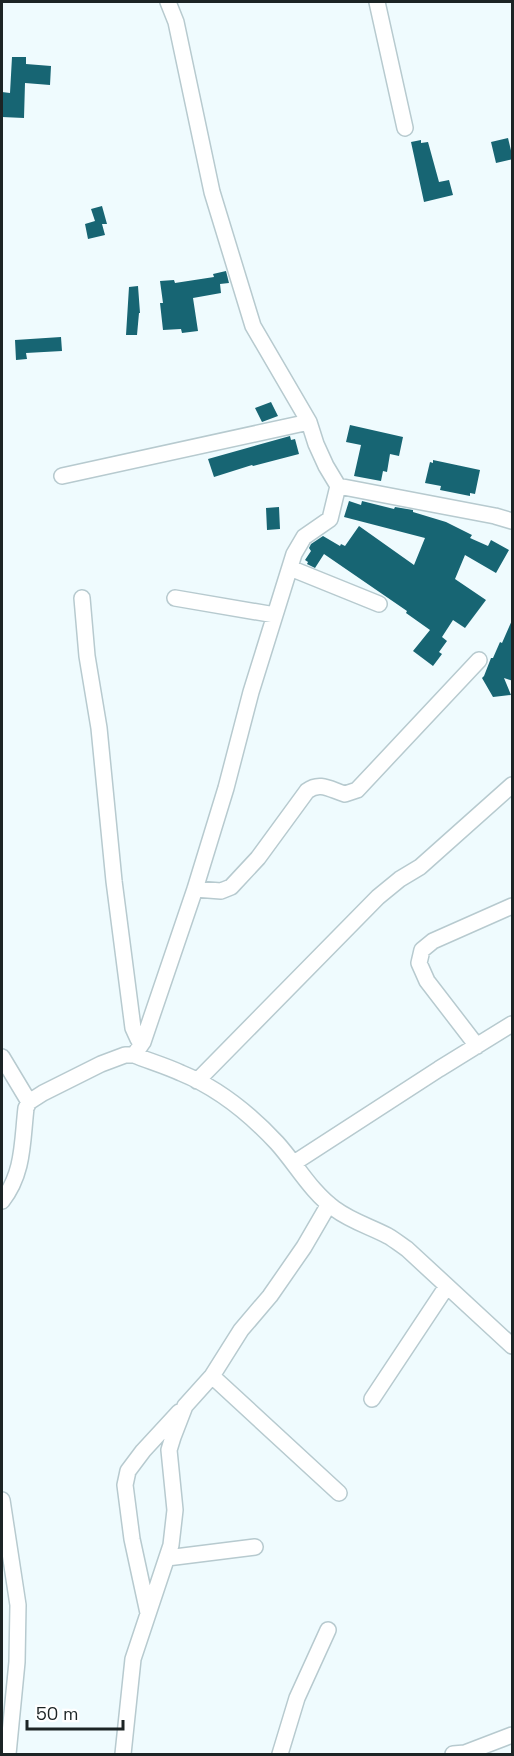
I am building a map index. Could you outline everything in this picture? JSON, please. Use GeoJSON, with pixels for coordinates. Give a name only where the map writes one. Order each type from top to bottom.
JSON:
{"type":"FeatureCollection","features":[{"type":"Feature","properties":{"kind":"street"},"geometry":{"type":"LineString","coordinates":[[134,1055],[143,1042],[195,889],[226,788],[251,692],[294,554],[304,537],[330,519],[338,486],[316,444],[309,422],[253,326],[212,192],[178,34],[168,2]]}},
{"type":"Feature","properties":{"kind":"street"},"geometry":{"type":"LineString","coordinates":[[377,2],[405,128]]}},
{"type":"Feature","properties":{"kind":"street"},"geometry":{"type":"LineString","coordinates":[[62,476],[309,422]]}},
{"type":"Feature","properties":{"kind":"street"},"geometry":{"type":"LineString","coordinates":[[338,486],[513,521]]}},
{"type":"Feature","properties":{"kind":"street"},"geometry":{"type":"LineString","coordinates":[[290,568],[379,604]]}},
{"type":"Feature","properties":{"kind":"street"},"geometry":{"type":"LineString","coordinates":[[82,598],[87,656],[99,728],[114,881],[133,1028],[138,1039],[143,1042]]}},
{"type":"Feature","properties":{"kind":"street"},"geometry":{"type":"LineString","coordinates":[[175,598],[275,615]]}},
{"type":"Feature","properties":{"kind":"street"},"geometry":{"type":"LineString","coordinates":[[195,889],[221,891],[231,887],[258,858],[313,786],[325,786],[345,794],[351,794],[357,790],[478,660]]}},
{"type":"Feature","properties":{"kind":"street"},"geometry":{"type":"LineString","coordinates":[[197,1081],[378,897],[400,879],[420,867],[513,785]]}},
{"type":"Feature","properties":{"kind":"street"},"geometry":{"type":"LineString","coordinates":[[477,1046],[426,981],[419,963],[422,950],[433,941],[513,906]]}},
{"type":"Feature","properties":{"kind":"street"},"geometry":{"type":"LineString","coordinates":[[294,1163],[513,1024]]}},
{"type":"Feature","properties":{"kind":"street"},"geometry":{"type":"LineString","coordinates":[[2,1201],[13,1186],[18,1169],[26,1108],[29,1102],[101,1064],[125,1055],[134,1055],[182,1073],[221,1094],[249,1115],[275,1141],[314,1189],[335,1210],[388,1236],[407,1249],[513,1346]]}},
{"type":"Feature","properties":{"kind":"street"},"geometry":{"type":"LineString","coordinates":[[2,1057],[29,1102]]}},
{"type":"Feature","properties":{"kind":"street"},"geometry":{"type":"LineString","coordinates":[[148,1613],[132,1539],[125,1485],[128,1471],[143,1451],[212,1376],[241,1330],[270,1296],[304,1247],[329,1204]]}},
{"type":"Feature","properties":{"kind":"street"},"geometry":{"type":"LineString","coordinates":[[372,1399],[447,1286]]}},
{"type":"Feature","properties":{"kind":"street"},"geometry":{"type":"LineString","coordinates":[[212,1376],[339,1493]]}},
{"type":"Feature","properties":{"kind":"street"},"geometry":{"type":"LineString","coordinates":[[123,1755],[133,1659],[171,1545],[175,1510],[170,1450],[172,1437],[185,1406]]}},
{"type":"Feature","properties":{"kind":"street"},"geometry":{"type":"LineString","coordinates":[[2,1500],[18,1605],[17,1662],[8,1755]]}},
{"type":"Feature","properties":{"kind":"street"},"geometry":{"type":"LineString","coordinates":[[167,1558],[255,1547]]}},
{"type":"Feature","properties":{"kind":"street"},"geometry":{"type":"LineString","coordinates":[[280,1755],[297,1698],[328,1630]]}},
{"type":"Feature","properties":{"kind":"street"},"geometry":{"type":"LineString","coordinates":[[461,1754],[513,1735]]}},
{"type":"Feature","properties":{"kind":"building"},"geometry":{"type":"Polygon","coordinates":[[[12,57],[26,57],[26,64],[51,66],[50,85],[25,83],[24,118],[2,117],[2,92],[10,93],[12,57]]]}},
{"type":"Feature","properties":{"kind":"building"},"geometry":{"type":"Polygon","coordinates":[[[508,138],[513,159],[496,163],[491,142],[508,138]]]}},
{"type":"Feature","properties":{"kind":"building"},"geometry":{"type":"Polygon","coordinates":[[[421,140],[421,143],[428,142],[439,182],[449,180],[453,195],[424,202],[411,142],[421,140]]]}},
{"type":"Feature","properties":{"kind":"building"},"geometry":{"type":"Polygon","coordinates":[[[102,206],[107,224],[102,224],[105,235],[88,239],[85,224],[95,221],[91,209],[102,206]]]}},
{"type":"Feature","properties":{"kind":"building"},"geometry":{"type":"Polygon","coordinates":[[[226,271],[229,283],[220,284],[221,293],[193,298],[198,331],[182,333],[181,329],[163,330],[160,281],[174,280],[175,283],[214,277],[213,274],[226,271]]]}},
{"type":"Feature","properties":{"kind":"building"},"geometry":{"type":"Polygon","coordinates":[[[138,286],[140,313],[137,335],[126,335],[129,287],[138,286]]]}},
{"type":"Feature","properties":{"kind":"building"},"geometry":{"type":"Polygon","coordinates":[[[61,337],[62,351],[26,353],[27,359],[16,360],[15,340],[61,337]]]}},
{"type":"Feature","properties":{"kind":"building"},"geometry":{"type":"Polygon","coordinates":[[[271,402],[278,416],[262,422],[255,408],[271,402]]]}},
{"type":"Feature","properties":{"kind":"building"},"geometry":{"type":"Polygon","coordinates":[[[350,425],[403,437],[399,456],[390,454],[387,472],[383,471],[381,481],[354,476],[361,445],[346,442],[350,425]]]}},
{"type":"Feature","properties":{"kind":"building"},"geometry":{"type":"Polygon","coordinates":[[[290,436],[291,440],[295,439],[299,454],[214,477],[208,459],[290,436]]]}},
{"type":"Feature","properties":{"kind":"building"},"geometry":{"type":"Polygon","coordinates":[[[433,460],[480,470],[475,494],[470,493],[470,496],[440,490],[441,486],[425,483],[430,462],[433,463],[433,460]]]}},
{"type":"Feature","properties":{"kind":"building"},"geometry":{"type":"Polygon","coordinates":[[[349,501],[361,505],[362,501],[394,509],[395,507],[413,510],[413,512],[446,522],[472,535],[470,538],[488,546],[491,540],[509,550],[496,573],[465,555],[455,579],[486,600],[465,628],[453,620],[442,637],[447,641],[439,652],[442,654],[433,666],[413,651],[430,630],[406,613],[407,611],[324,554],[315,568],[307,564],[305,560],[311,551],[309,548],[311,544],[323,536],[340,546],[341,544],[345,546],[359,526],[414,565],[425,538],[344,517],[349,501]]]}},
{"type":"Feature","properties":{"kind":"building"},"geometry":{"type":"Polygon","coordinates":[[[279,507],[280,529],[267,530],[266,508],[279,507]]]}},
{"type":"Feature","properties":{"kind":"building"},"geometry":{"type":"Polygon","coordinates":[[[513,618],[513,681],[504,678],[511,695],[493,697],[482,678],[513,618]]]}}]}
